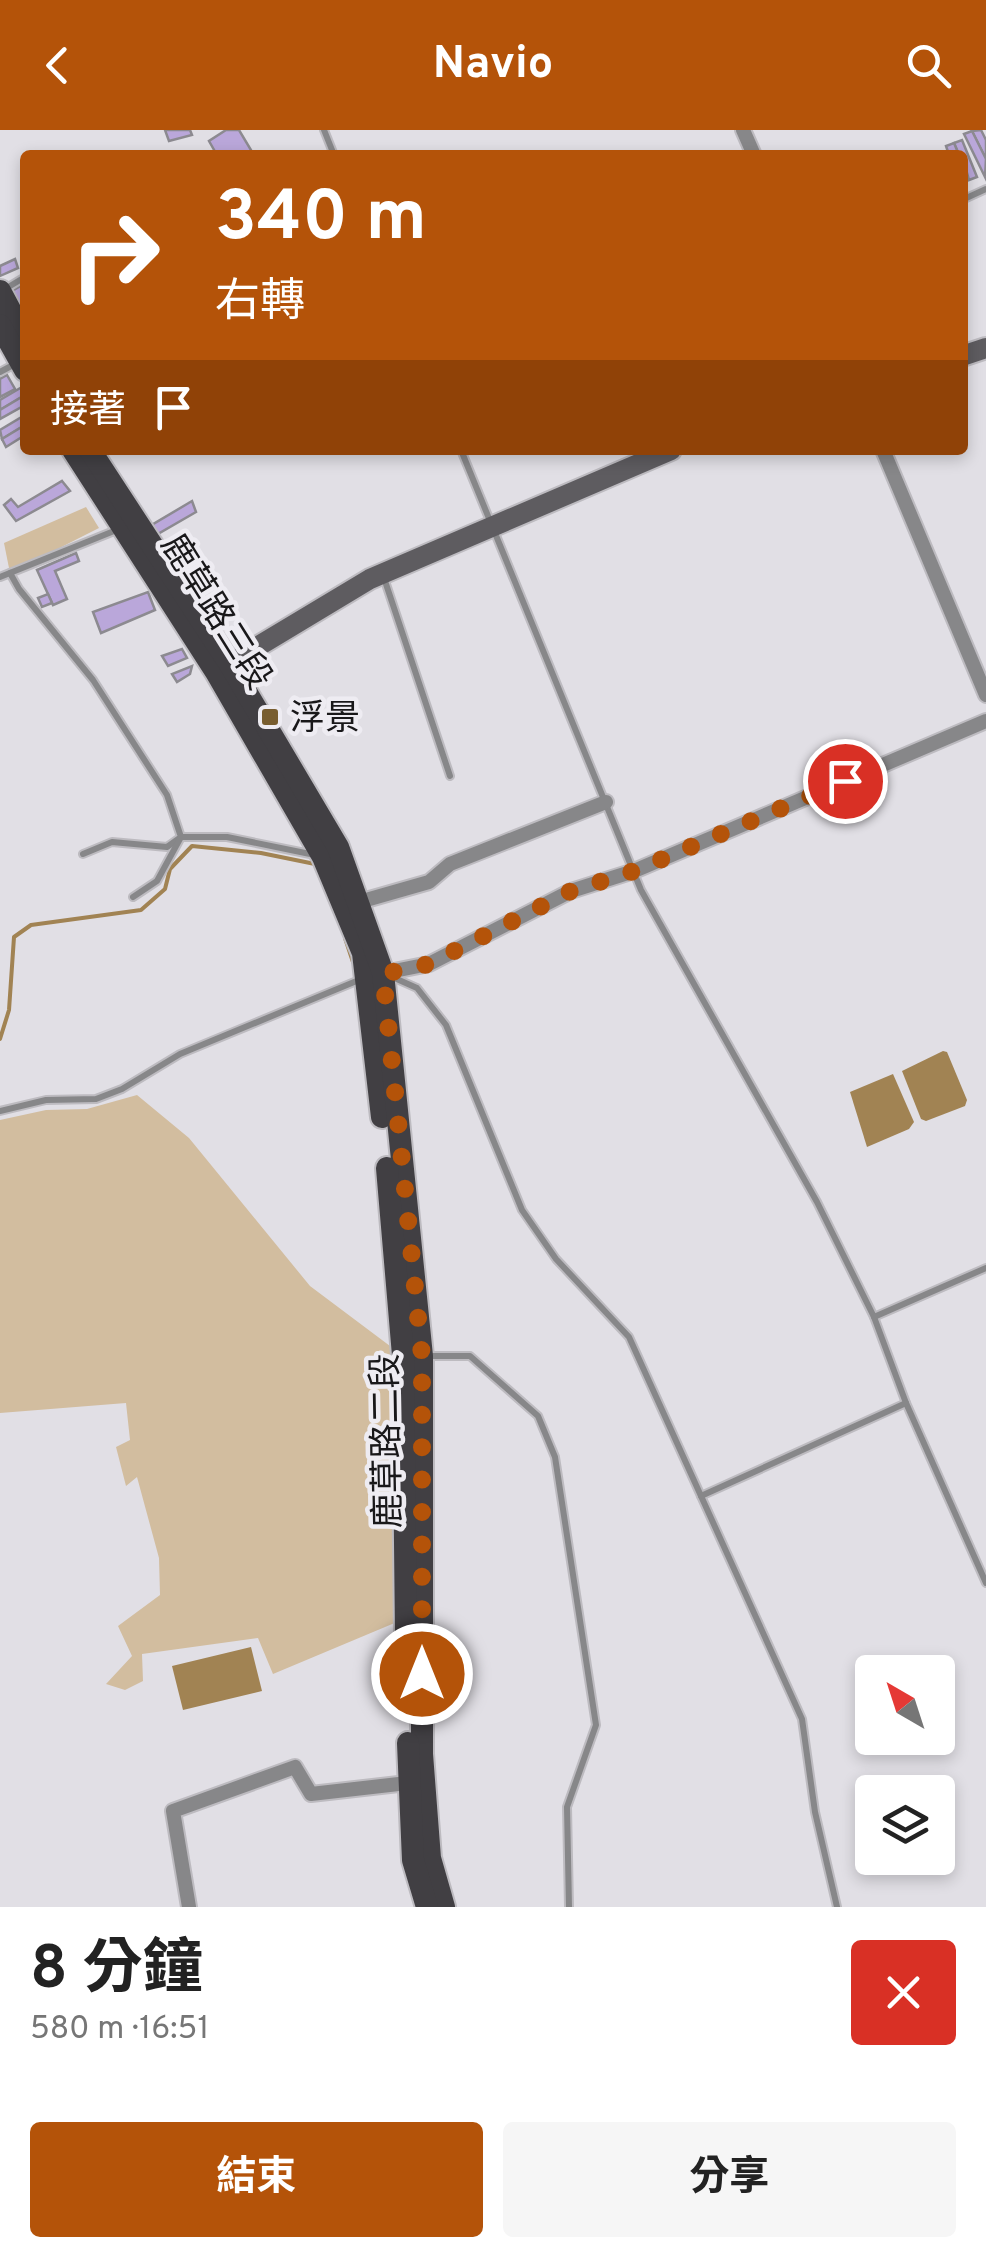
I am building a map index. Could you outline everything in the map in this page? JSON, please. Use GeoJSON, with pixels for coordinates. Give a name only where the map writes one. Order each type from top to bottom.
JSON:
{"type":"FeatureCollection","features":[{"type":"Feature","properties":{"kind":"main road"},"geometry":{"type":"LineString","coordinates":[[0,291],[20,329]]}},
{"type":"Feature","properties":{"kind":"main road"},"geometry":{"type":"LineString","coordinates":[[0,325],[17,365]]}},
{"type":"Feature","properties":{"kind":"main road","name":"鹿草路三段"},"geometry":{"type":"LineString","coordinates":[[77,455],[131,524]]}},
{"type":"Feature","properties":{"kind":"main road","name":"鹿草路三段"},"geometry":{"type":"LineString","coordinates":[[93,455],[359,902],[374,976]]}},
{"type":"Feature","properties":{"kind":"main road","name":"鹿草路三段"},"geometry":{"type":"LineString","coordinates":[[330,852],[362,953],[374,976]]}},
{"type":"Feature","properties":{"kind":"main road","name":"鹿草路二段"},"geometry":{"type":"LineString","coordinates":[[374,976],[422,1356],[422,1754],[417,1782],[430,1858],[444,1907]]}},
{"type":"Feature","properties":{"kind":"main road","name":"鹿草路二段"},"geometry":{"type":"LineString","coordinates":[[374,976],[403,1355],[417,1782],[414,1860],[427,1907]]}},
{"type":"Feature","properties":{"kind":"street"},"geometry":{"type":"LineString","coordinates":[[222,668],[382,574],[660,455]]}},
{"type":"Feature","properties":{"kind":"street"},"geometry":{"type":"LineString","coordinates":[[884,455],[986,695]]}},
{"type":"Feature","properties":{"kind":"street"},"geometry":{"type":"LineString","coordinates":[[374,976],[429,964],[571,891],[634,871],[986,721]]}},
{"type":"Feature","properties":{"kind":"street"},"geometry":{"type":"LineString","coordinates":[[359,902],[430,882],[450,864],[606,802]]}},
{"type":"Feature","properties":{"kind":"street"},"geometry":{"type":"LineString","coordinates":[[189,1907],[174,1810],[295,1768],[311,1794],[417,1782]]}},
{"type":"Feature","properties":{"kind":"lane"},"geometry":{"type":"LineString","coordinates":[[463,455],[634,871],[817,1202],[874,1317],[906,1403],[986,1583]]}},
{"type":"Feature","properties":{"kind":"lane"},"geometry":{"type":"LineString","coordinates":[[0,577],[131,524]]}},
{"type":"Feature","properties":{"kind":"lane"},"geometry":{"type":"LineString","coordinates":[[10,573],[93,680],[167,796],[181,837],[157,881],[133,898]]}},
{"type":"Feature","properties":{"kind":"lane"},"geometry":{"type":"LineString","coordinates":[[382,574],[450,776]]}},
{"type":"Feature","properties":{"kind":"lane"},"geometry":{"type":"LineString","coordinates":[[83,854],[112,842],[168,846],[181,837],[227,837],[330,852]]}},
{"type":"Feature","properties":{"kind":"lane"},"geometry":{"type":"LineString","coordinates":[[0,1111],[46,1100],[96,1099],[122,1089],[180,1054],[374,976],[418,988],[446,1025],[522,1210],[556,1259],[629,1337],[802,1718],[814,1812],[837,1907]]}},
{"type":"Feature","properties":{"kind":"lane"},"geometry":{"type":"LineString","coordinates":[[874,1317],[986,1268]]}},
{"type":"Feature","properties":{"kind":"lane"},"geometry":{"type":"LineString","coordinates":[[422,1356],[470,1356],[538,1416],[555,1458],[596,1725],[567,1807],[569,1907]]}},
{"type":"Feature","properties":{"kind":"lane"},"geometry":{"type":"LineString","coordinates":[[701,1496],[906,1403]]}},
{"type":"Feature","properties":{"kind":"shaded area"},"geometry":{"type":"Polygon","coordinates":[[[86,507],[99,528],[10,573],[4,543],[86,507]]]}},
{"type":"Feature","properties":{"kind":"shaded area"},"geometry":{"type":"Polygon","coordinates":[[[947,1052],[967,1100],[965,1106],[926,1121],[921,1119],[902,1071],[947,1052]]]}},
{"type":"Feature","properties":{"kind":"shaded area"},"geometry":{"type":"Polygon","coordinates":[[[893,1074],[914,1122],[909,1129],[867,1147],[850,1092],[893,1074]]]}},
{"type":"Feature","properties":{"kind":"shaded area"},"geometry":{"type":"Polygon","coordinates":[[[137,1095],[189,1138],[310,1286],[394,1349],[397,1622],[273,1674],[258,1638],[142,1654],[143,1681],[125,1690],[106,1684],[132,1656],[118,1626],[160,1595],[159,1558],[137,1477],[126,1486],[116,1447],[130,1440],[126,1403],[0,1413],[0,1120],[46,1110],[87,1109],[137,1095]]]}},
{"type":"Feature","properties":{"kind":"shaded area"},"geometry":{"type":"Polygon","coordinates":[[[251,1647],[262,1691],[183,1710],[172,1666],[251,1647]]]}},
{"type":"Feature","properties":{"kind":"building"},"geometry":{"type":"Polygon","coordinates":[[[165,130],[190,130],[192,135],[169,141],[165,130]]]}},
{"type":"Feature","properties":{"kind":"building"},"geometry":{"type":"Polygon","coordinates":[[[226,130],[239,130],[251,150],[214,150],[209,141],[226,130]]]}},
{"type":"Feature","properties":{"kind":"building"},"geometry":{"type":"Polygon","coordinates":[[[981,130],[986,140],[986,159],[972,131],[981,130]]]}},
{"type":"Feature","properties":{"kind":"building"},"geometry":{"type":"Polygon","coordinates":[[[972,131],[986,159],[985,177],[964,134],[972,131]]]}},
{"type":"Feature","properties":{"kind":"building"},"geometry":{"type":"Polygon","coordinates":[[[962,140],[966,150],[957,150],[954,143],[962,140]]]}},
{"type":"Feature","properties":{"kind":"building"},"geometry":{"type":"Polygon","coordinates":[[[968,155],[977,177],[969,180],[968,176],[968,155]]]}},
{"type":"Feature","properties":{"kind":"building"},"geometry":{"type":"Polygon","coordinates":[[[15,259],[18,268],[0,276],[0,266],[15,259]]]}},
{"type":"Feature","properties":{"kind":"building"},"geometry":{"type":"Polygon","coordinates":[[[20,286],[20,315],[7,294],[20,286]]]}},
{"type":"Feature","properties":{"kind":"building"},"geometry":{"type":"Polygon","coordinates":[[[7,375],[15,389],[0,397],[0,379],[7,375]]]}},
{"type":"Feature","properties":{"kind":"building"},"geometry":{"type":"Polygon","coordinates":[[[20,388],[20,398],[0,410],[0,400],[20,388]]]}},
{"type":"Feature","properties":{"kind":"building"},"geometry":{"type":"Polygon","coordinates":[[[20,398],[20,408],[0,419],[0,410],[20,398]]]}},
{"type":"Feature","properties":{"kind":"building"},"geometry":{"type":"Polygon","coordinates":[[[20,418],[20,428],[2,439],[0,430],[20,418]]]}},
{"type":"Feature","properties":{"kind":"building"},"geometry":{"type":"Polygon","coordinates":[[[20,428],[20,438],[6,447],[2,439],[20,428]]]}},
{"type":"Feature","properties":{"kind":"building"},"geometry":{"type":"Polygon","coordinates":[[[62,481],[70,491],[16,521],[4,505],[11,499],[18,507],[62,481]]]}},
{"type":"Feature","properties":{"kind":"building"},"geometry":{"type":"Polygon","coordinates":[[[192,501],[196,512],[156,535],[150,526],[192,501]]]}},
{"type":"Feature","properties":{"kind":"building"},"geometry":{"type":"Polygon","coordinates":[[[76,553],[79,561],[55,571],[67,599],[53,605],[37,570],[76,553]]]}},
{"type":"Feature","properties":{"kind":"building"},"geometry":{"type":"Polygon","coordinates":[[[148,592],[155,610],[101,633],[93,612],[148,592]]]}},
{"type":"Feature","properties":{"kind":"building"},"geometry":{"type":"Polygon","coordinates":[[[48,594],[52,603],[42,607],[38,598],[48,594]]]}},
{"type":"Feature","properties":{"kind":"building"},"geometry":{"type":"Polygon","coordinates":[[[182,649],[187,658],[168,666],[162,656],[182,649]]]}},
{"type":"Feature","properties":{"kind":"building"},"geometry":{"type":"Polygon","coordinates":[[[192,666],[190,674],[177,682],[172,674],[192,666]]]}},
{"type":"Feature","properties":{"kind":"waterway"},"geometry":{"type":"LineString","coordinates":[[0,1039],[9,1010],[14,937],[31,925],[141,910],[165,889],[170,869],[192,846],[261,853],[315,864]]}},
{"type":"Feature","properties":{"kind":"waterway"},"geometry":{"type":"LineString","coordinates":[[345,938],[353,962]]}},
{"type":"Feature","properties":{"kind":"place","name":"浮景"},"geometry":{"type":"Point","coordinates":[270,717]}},
{"type":"Feature","properties":{"kind":"route"},"geometry":{"type":"LineString","coordinates":[[422,1674],[422,1356],[383,974],[429,964],[571,891],[634,871],[845,781]]}}]}
